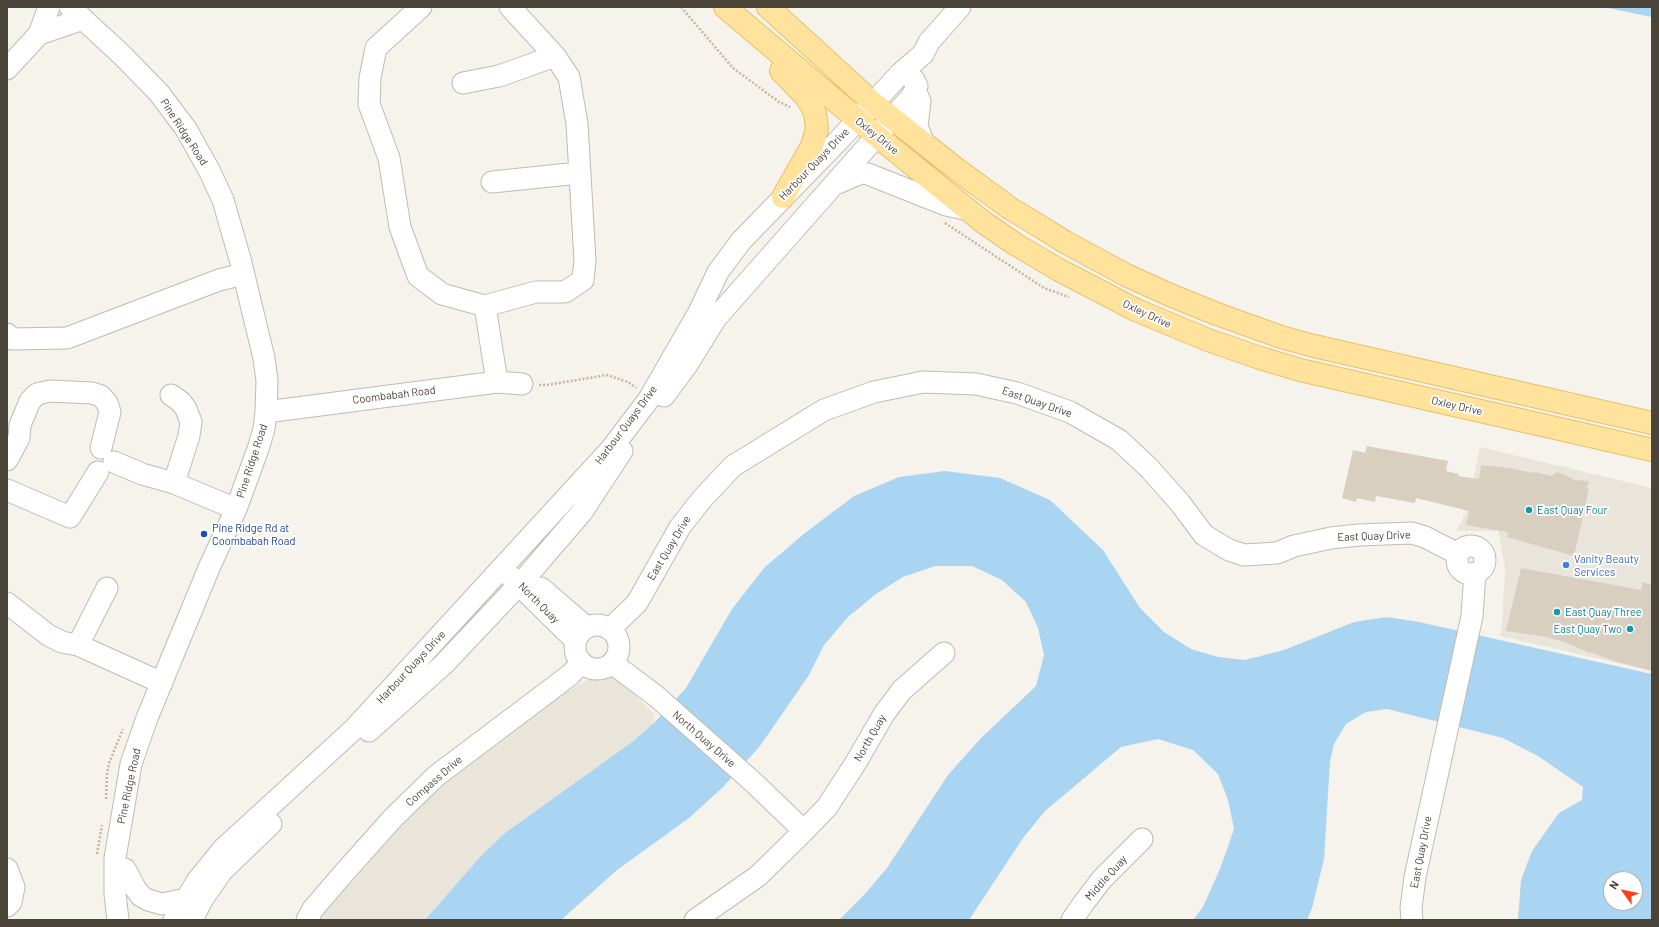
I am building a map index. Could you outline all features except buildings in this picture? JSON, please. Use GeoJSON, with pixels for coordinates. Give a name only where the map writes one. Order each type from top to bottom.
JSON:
{"type":"FeatureCollection","features":[{"type":"Feature","properties":{"kind":"main road"},"geometry":{"type":"LineString","coordinates":[[720,7],[806,97],[815,113],[817,129],[815,138],[783,197]]}},
{"type":"Feature","properties":{"kind":"main road","name":"Oxley Drive"},"geometry":{"type":"LineString","coordinates":[[725,7],[876,136],[969,210],[1028,252],[1117,300],[1176,327],[1260,358],[1326,377],[1652,450]]}},
{"type":"Feature","properties":{"kind":"main road","name":"Oxley Drive"},"geometry":{"type":"LineString","coordinates":[[768,7],[873,103],[924,144],[1011,209],[1065,242],[1126,275],[1217,314],[1281,337],[1314,346],[1652,422]]}},
{"type":"Feature","properties":{"kind":"street"},"geometry":{"type":"LineString","coordinates":[[40,34],[49,7]]}},
{"type":"Feature","properties":{"kind":"street"},"geometry":{"type":"LineString","coordinates":[[421,7],[376,48],[370,78],[368,104],[389,158],[400,227],[418,276],[442,294],[485,306],[536,292],[565,292],[583,280],[585,260],[577,124],[569,77],[555,56],[510,7]]}},
{"type":"Feature","properties":{"kind":"street","name":"Harbour Quays Drive"},"geometry":{"type":"LineString","coordinates":[[174,920],[197,881],[222,849],[353,730],[611,449],[649,399],[699,312],[718,272],[741,240],[904,70],[923,54],[929,42],[960,7]]}},
{"type":"Feature","properties":{"kind":"street"},"geometry":{"type":"LineString","coordinates":[[7,69],[40,34],[77,13]]}},
{"type":"Feature","properties":{"kind":"street","name":"Pine Ridge Road"},"geometry":{"type":"LineString","coordinates":[[77,13],[160,93],[186,129],[209,170],[223,200],[264,358],[267,381],[264,429],[258,449],[236,509],[209,568],[147,718],[131,764],[115,858],[118,920]]}},
{"type":"Feature","properties":{"kind":"street"},"geometry":{"type":"LineString","coordinates":[[462,83],[499,76],[555,56]]}},
{"type":"Feature","properties":{"kind":"street"},"geometry":{"type":"LineString","coordinates":[[904,70],[914,80],[916,86],[915,90],[920,100],[917,126],[924,144]]}},
{"type":"Feature","properties":{"kind":"street","name":"Harbour Quays Drive"},"geometry":{"type":"LineString","coordinates":[[192,920],[212,884],[235,858],[369,731],[444,664],[561,537],[582,512],[622,452],[687,365],[716,318],[912,96],[915,90]]}},
{"type":"Feature","properties":{"kind":"street"},"geometry":{"type":"LineString","coordinates":[[492,182],[579,173]]}},
{"type":"Feature","properties":{"kind":"street"},"geometry":{"type":"LineString","coordinates":[[835,184],[862,173],[868,174],[946,205],[969,210]]}},
{"type":"Feature","properties":{"kind":"street"},"geometry":{"type":"LineString","coordinates":[[9,341],[68,338],[219,280],[243,274]]}},
{"type":"Feature","properties":{"kind":"street"},"geometry":{"type":"LineString","coordinates":[[485,306],[497,382]]}},
{"type":"Feature","properties":{"kind":"street","name":"Coombabah Road"},"geometry":{"type":"LineString","coordinates":[[266,412],[497,382],[522,384]]}},
{"type":"Feature","properties":{"kind":"street","name":"East Quay Drive"},"geometry":{"type":"LineString","coordinates":[[610,629],[637,603],[680,526],[702,499],[734,466],[824,410],[874,392],[923,382],[976,384],[1018,393],[1070,412],[1119,440],[1149,468],[1180,503],[1204,536],[1229,550],[1244,555],[1271,553],[1338,537],[1412,533],[1425,537],[1458,554],[1457,562],[1460,569],[1467,574],[1475,573],[1472,616],[1415,877],[1411,908],[1412,920]]}},
{"type":"Feature","properties":{"kind":"street"},"geometry":{"type":"LineString","coordinates":[[7,460],[18,438],[20,425],[25,410],[30,401],[37,394],[50,391],[92,393],[101,396],[107,403],[110,412],[104,460],[70,517],[7,490]]}},
{"type":"Feature","properties":{"kind":"street"},"geometry":{"type":"LineString","coordinates":[[171,395],[181,402],[186,409],[191,422],[189,436],[174,483]]}},
{"type":"Feature","properties":{"kind":"street"},"geometry":{"type":"LineString","coordinates":[[104,460],[142,474],[174,483],[236,509]]}},
{"type":"Feature","properties":{"kind":"street"},"geometry":{"type":"LineString","coordinates":[[497,608],[504,606],[529,605],[540,609],[555,609],[549,570],[551,558],[561,537]]}},
{"type":"Feature","properties":{"kind":"street","name":"North Quay"},"geometry":{"type":"LineString","coordinates":[[505,564],[581,633]]}},
{"type":"Feature","properties":{"kind":"street"},"geometry":{"type":"LineString","coordinates":[[78,646],[107,588]]}},
{"type":"Feature","properties":{"kind":"street"},"geometry":{"type":"LineString","coordinates":[[7,603],[48,636],[62,642],[78,646],[162,683]]}},
{"type":"Feature","properties":{"kind":"street"},"geometry":{"type":"LineString","coordinates":[[596,624],[606,626],[610,629],[616,635],[619,649],[617,656],[612,663],[605,668],[596,669],[580,663],[575,652],[581,633],[596,624]]}},
{"type":"Feature","properties":{"kind":"street","name":"North Quay"},"geometry":{"type":"LineString","coordinates":[[696,920],[758,876],[827,807],[855,764],[884,714],[902,690],[944,653]]}},
{"type":"Feature","properties":{"kind":"street","name":"Compass Drive"},"geometry":{"type":"LineString","coordinates":[[307,920],[313,909],[388,823],[436,776],[570,675],[580,663]]}},
{"type":"Feature","properties":{"kind":"street","name":"North Quay Drive"},"geometry":{"type":"LineString","coordinates":[[612,663],[656,696],[753,782],[804,831]]}},
{"type":"Feature","properties":{"kind":"street","name":"Pine Ridge Road"},"geometry":{"type":"LineString","coordinates":[[119,835],[133,920]]}},
{"type":"Feature","properties":{"kind":"street","name":"Middle Quay"},"geometry":{"type":"LineString","coordinates":[[1072,920],[1102,879],[1142,839]]}},
{"type":"Feature","properties":{"kind":"street"},"geometry":{"type":"LineString","coordinates":[[7,869],[14,887],[11,902],[7,906]]}},
{"type":"Feature","properties":{"kind":"street"},"geometry":{"type":"LineString","coordinates":[[125,870],[141,896],[148,900],[162,904],[186,899]]}},
{"type":"Feature","properties":{"kind":"path"},"geometry":{"type":"LineString","coordinates":[[522,384],[547,385],[607,375],[628,382],[641,391]]}},
{"type":"Feature","properties":{"kind":"shaded area"},"geometry":{"type":"Polygon","coordinates":[[[1480,447],[1652,488],[1652,671],[1500,636],[1505,568],[1498,531],[1456,531],[1466,513],[1480,447]]]}},
{"type":"Feature","properties":{"kind":"shaded area"},"geometry":{"type":"Polygon","coordinates":[[[596,675],[617,677],[655,715],[653,725],[632,742],[505,833],[480,857],[425,920],[320,920],[327,910],[419,806],[485,750],[558,697],[596,675]]]}},
{"type":"Feature","properties":{"kind":"water"},"geometry":{"type":"Polygon","coordinates":[[[1603,7],[1652,7],[1652,17],[1603,7]]]}},
{"type":"Feature","properties":{"kind":"water"},"geometry":{"type":"Polygon","coordinates":[[[945,471],[1000,478],[1050,500],[1103,550],[1140,608],[1164,632],[1191,649],[1218,657],[1245,660],[1284,650],[1354,622],[1387,617],[1419,622],[1652,674],[1652,920],[1518,920],[1521,880],[1532,851],[1559,813],[1582,800],[1583,787],[1538,756],[1503,738],[1387,709],[1366,712],[1346,724],[1334,744],[1330,761],[1324,859],[1312,908],[1307,920],[1193,920],[1203,907],[1220,869],[1234,829],[1228,800],[1218,774],[1193,750],[1158,739],[1121,747],[1045,811],[1023,838],[969,920],[839,920],[864,895],[887,868],[948,775],[981,738],[1036,686],[1044,655],[1038,628],[1026,602],[1002,580],[972,566],[935,566],[903,577],[876,594],[848,617],[824,645],[809,675],[760,746],[722,788],[689,818],[617,870],[561,920],[425,920],[480,857],[505,833],[632,742],[653,724],[686,688],[732,609],[765,567],[805,533],[854,496],[899,477],[945,471]]]}},
{"type":"Feature","properties":{"kind":"place","name":"East Quay Four"},"geometry":{"type":"Point","coordinates":[1529,510]}},
{"type":"Feature","properties":{"kind":"place","name":"Pine Ridge Rd at Coombabah Road"},"geometry":{"type":"Point","coordinates":[204,534]}},
{"type":"Feature","properties":{"kind":"place","name":"Vanity Beauty Services"},"geometry":{"type":"Point","coordinates":[1566,565]}},
{"type":"Feature","properties":{"kind":"place","name":"East Quay Three"},"geometry":{"type":"Point","coordinates":[1557,612]}},
{"type":"Feature","properties":{"kind":"place","name":"East Quay Two"},"geometry":{"type":"Point","coordinates":[1630,629]}}]}
